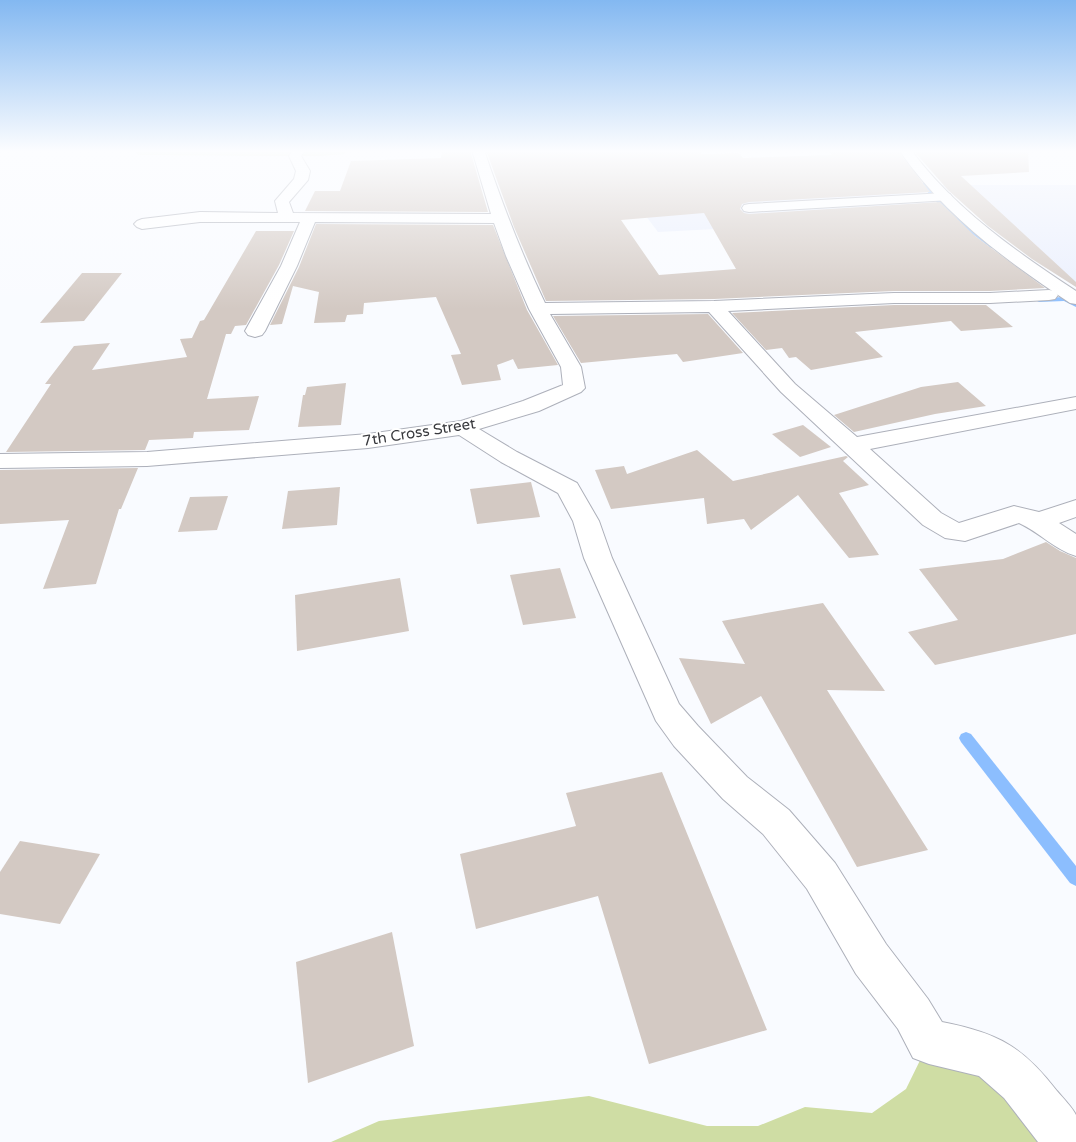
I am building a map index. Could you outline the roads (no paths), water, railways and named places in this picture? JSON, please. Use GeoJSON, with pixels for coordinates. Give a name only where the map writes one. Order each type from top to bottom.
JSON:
{"type":"FeatureCollection","features":[{"type":"Feature","properties":{"kind":"street"},"geometry":{"type":"LineString","coordinates":[[283,203],[287,218]]}},
{"type":"Feature","properties":{"kind":"street","name":"7th Cross Street"},"geometry":{"type":"LineString","coordinates":[[0,461],[147,460],[368,441],[464,427],[531,406],[574,388],[571,367],[538,309],[514,256],[495,203]]}},
{"type":"Feature","properties":{"kind":"street"},"geometry":{"type":"LineString","coordinates":[[749,208],[833,203]]}},
{"type":"Feature","properties":{"kind":"street"},"geometry":{"type":"LineString","coordinates":[[951,203],[965,218],[1029,268],[1076,299]]}},
{"type":"Feature","properties":{"kind":"street"},"geometry":{"type":"LineString","coordinates":[[142,224],[200,217],[501,218]]}},
{"type":"Feature","properties":{"kind":"street"},"geometry":{"type":"LineString","coordinates":[[255,330],[289,266],[309,218]]}},
{"type":"Feature","properties":{"kind":"street"},"geometry":{"type":"LineString","coordinates":[[538,309],[714,306],[894,298],[990,298],[1049,295]]}},
{"type":"Feature","properties":{"kind":"street"},"geometry":{"type":"LineString","coordinates":[[714,306],[788,388],[932,519],[954,532],[965,532],[1014,514],[1024,515],[1038,521],[1076,547]]}},
{"type":"Feature","properties":{"kind":"street"},"geometry":{"type":"LineString","coordinates":[[852,445],[1076,403]]}},
{"type":"Feature","properties":{"kind":"street"},"geometry":{"type":"LineString","coordinates":[[464,427],[471,434],[509,457],[568,488],[586,521],[598,558],[667,712],[686,736],[735,788],[776,822],[821,876],[871,959],[913,1014],[929,1042],[964,1048],[1001,1064],[1039,1104],[1066,1142]]}},
{"type":"Feature","properties":{"kind":"street"},"geometry":{"type":"LineString","coordinates":[[1038,521],[1076,508]]}},
{"type":"Feature","properties":{"kind":"waterway"},"geometry":{"type":"LineString","coordinates":[[941,203],[954,218],[993,247]]}},
{"type":"Feature","properties":{"kind":"waterway"},"geometry":{"type":"LineString","coordinates":[[1039,300],[1065,299],[1076,305]]}},
{"type":"Feature","properties":{"kind":"waterway"},"geometry":{"type":"LineString","coordinates":[[966,738],[1076,878]]}}]}
